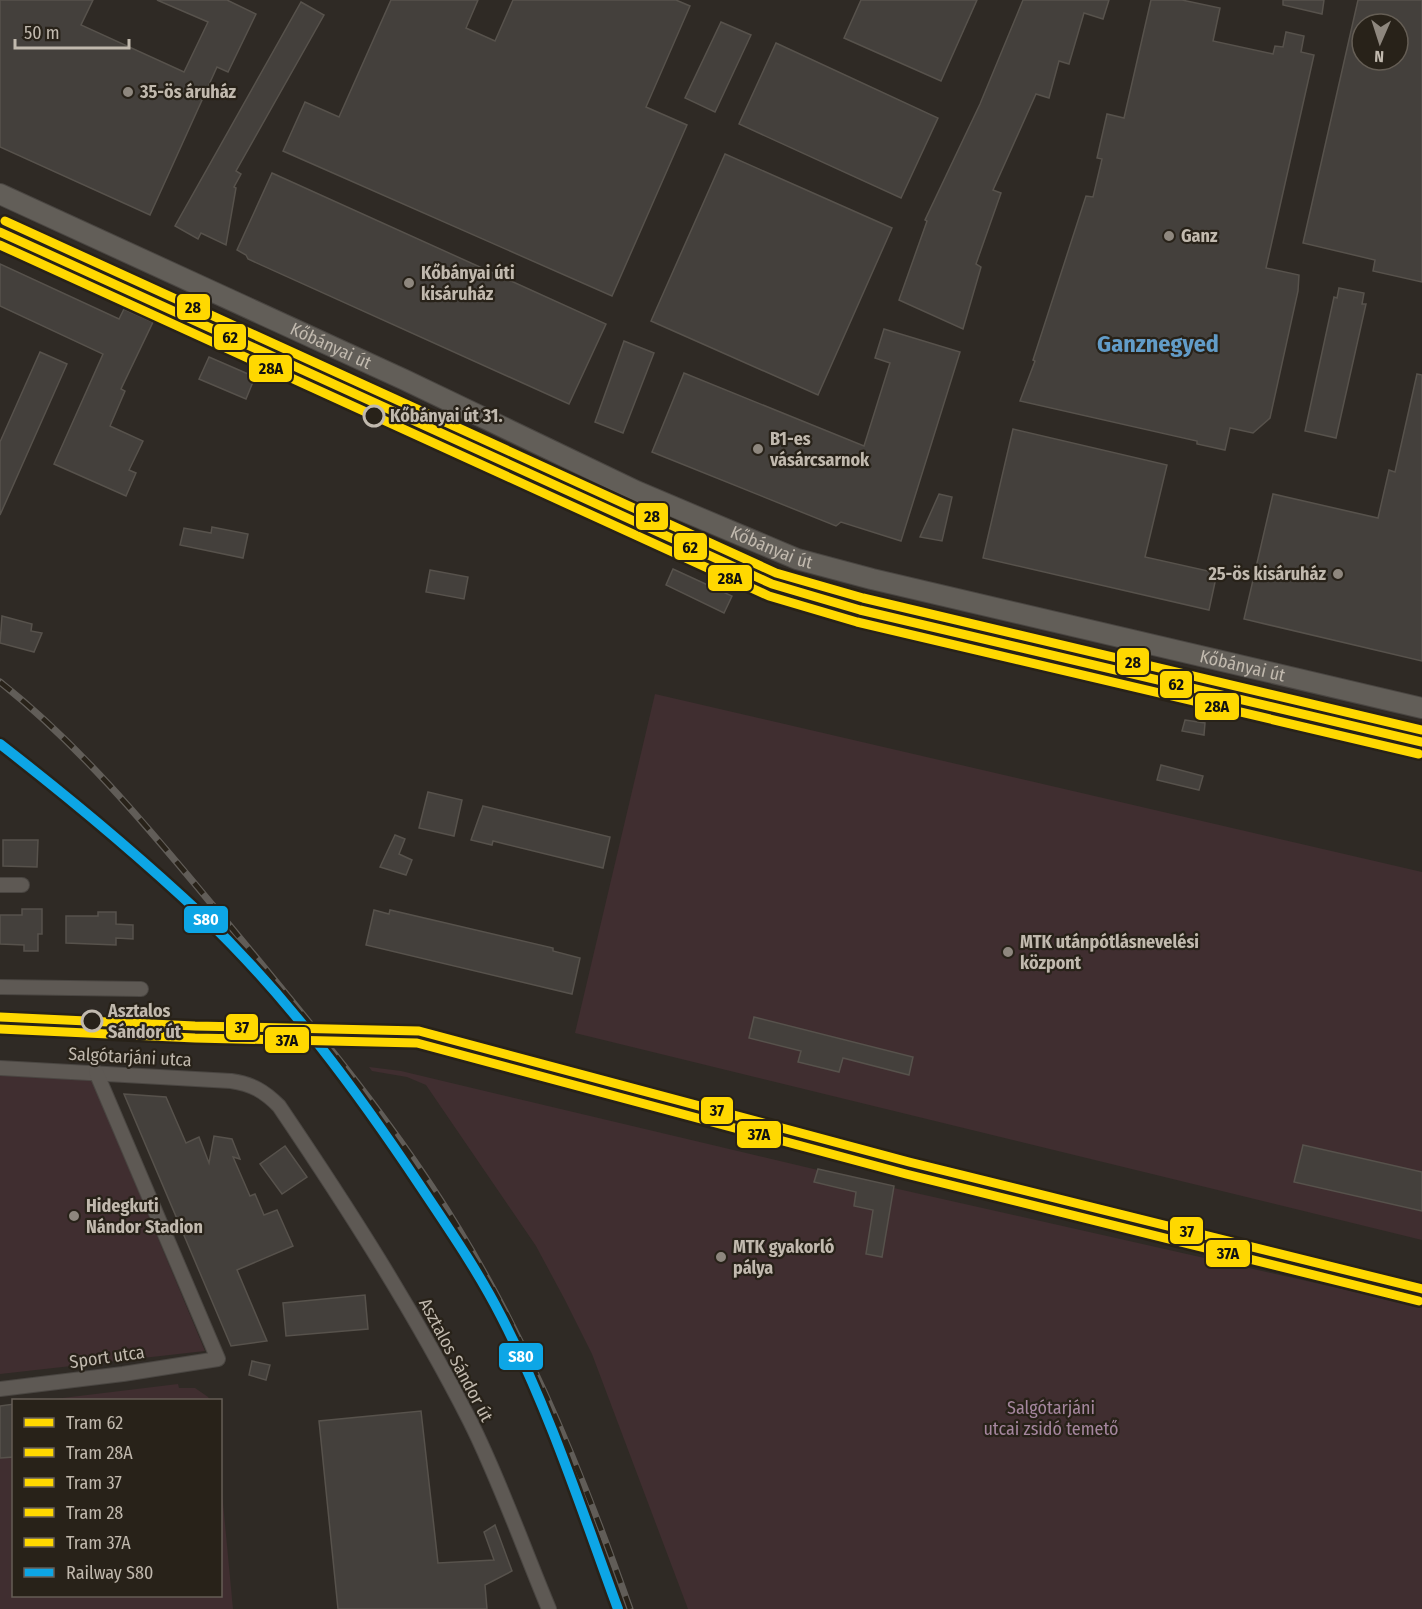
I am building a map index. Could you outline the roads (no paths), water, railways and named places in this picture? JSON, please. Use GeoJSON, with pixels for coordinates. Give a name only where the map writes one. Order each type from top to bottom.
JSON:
{"type":"FeatureCollection","features":[{"type":"Feature","properties":{"kind":"main road","name":"Kőbányai út"},"geometry":{"type":"LineString","coordinates":[[0,194],[394,375],[636,491],[797,559],[872,579],[1422,708]]}},
{"type":"Feature","properties":{"kind":"street"},"geometry":{"type":"LineString","coordinates":[[0,885],[22,885]]}},
{"type":"Feature","properties":{"kind":"street"},"geometry":{"type":"LineString","coordinates":[[0,987],[141,989]]}},
{"type":"Feature","properties":{"kind":"street","name":"Salgótarjáni utca"},"geometry":{"type":"LineString","coordinates":[[0,1068],[231,1081],[257,1088]]}},
{"type":"Feature","properties":{"kind":"street","name":"Sport utca"},"geometry":{"type":"LineString","coordinates":[[0,1389],[123,1374],[218,1359],[96,1072]]}},
{"type":"Feature","properties":{"kind":"street","name":"Asztalos Sándor út"},"geometry":{"type":"LineString","coordinates":[[257,1088],[279,1106],[349,1210],[426,1338],[471,1423],[549,1609]]}},
{"type":"Feature","properties":{"kind":"railway"},"geometry":{"type":"LineString","coordinates":[[0,682],[63,738],[149,829],[334,1054],[409,1153],[463,1237],[519,1339],[567,1445],[630,1609]]}},
{"type":"Feature","properties":{"kind":"tram line","name":"28"},"geometry":{"type":"LineString","coordinates":[[5,221],[776,573],[863,598],[1422,730]]}},
{"type":"Feature","properties":{"kind":"tram line","name":"62"},"geometry":{"type":"LineString","coordinates":[[0,232],[772,584],[860,610],[1422,742]]}},
{"type":"Feature","properties":{"kind":"tram line","name":"28A"},"geometry":{"type":"LineString","coordinates":[[0,245],[769,596],[857,622],[1419,754]]}},
{"type":"Feature","properties":{"kind":"tram line","name":"37"},"geometry":{"type":"LineString","coordinates":[[0,1017],[195,1026],[419,1031],[909,1162],[1422,1289]]}},
{"type":"Feature","properties":{"kind":"tram line","name":"37A"},"geometry":{"type":"LineString","coordinates":[[0,1029],[195,1038],[417,1043],[906,1174],[1419,1301]]}},
{"type":"Feature","properties":{"kind":"rail line","name":"S80"},"geometry":{"type":"LineString","coordinates":[[0,744],[129,849],[203,916],[264,979],[320,1045],[372,1115],[463,1250],[501,1316],[550,1424],[618,1609]]}},
{"type":"Feature","properties":{"kind":"place","name":"35-ös áruház"},"geometry":{"type":"Point","coordinates":[128,92]}},
{"type":"Feature","properties":{"kind":"place","name":"Ganz"},"geometry":{"type":"Point","coordinates":[1169,236]}},
{"type":"Feature","properties":{"kind":"place","name":"Kőbányai úti kisáruház"},"geometry":{"type":"Point","coordinates":[409,283]}},
{"type":"Feature","properties":{"kind":"place","name":"Kőbányai út 31."},"geometry":{"type":"Point","coordinates":[374,416]}},
{"type":"Feature","properties":{"kind":"place","name":"B1-es vásárcsarnok"},"geometry":{"type":"Point","coordinates":[758,449]}},
{"type":"Feature","properties":{"kind":"place","name":"25-ös kisáruház"},"geometry":{"type":"Point","coordinates":[1338,574]}},
{"type":"Feature","properties":{"kind":"place","name":"MTK utánpótlásnevelési központ"},"geometry":{"type":"Point","coordinates":[1008,952]}},
{"type":"Feature","properties":{"kind":"place","name":"Asztalos Sándor út"},"geometry":{"type":"Point","coordinates":[92,1021]}},
{"type":"Feature","properties":{"kind":"place","name":"Hidegkuti Nándor Stadion"},"geometry":{"type":"Point","coordinates":[74,1216]}},
{"type":"Feature","properties":{"kind":"place","name":"MTK gyakorló pálya"},"geometry":{"type":"Point","coordinates":[721,1257]}},
{"type":"Feature","properties":{"kind":"district","name":"Ganznegyed"},"geometry":{"type":"Point","coordinates":[1158,344]}},
{"type":"Feature","properties":{"kind":"park label","name":"Salgótarjáni utcai zsidó temető"},"geometry":{"type":"Point","coordinates":[1051,1418]}}]}
